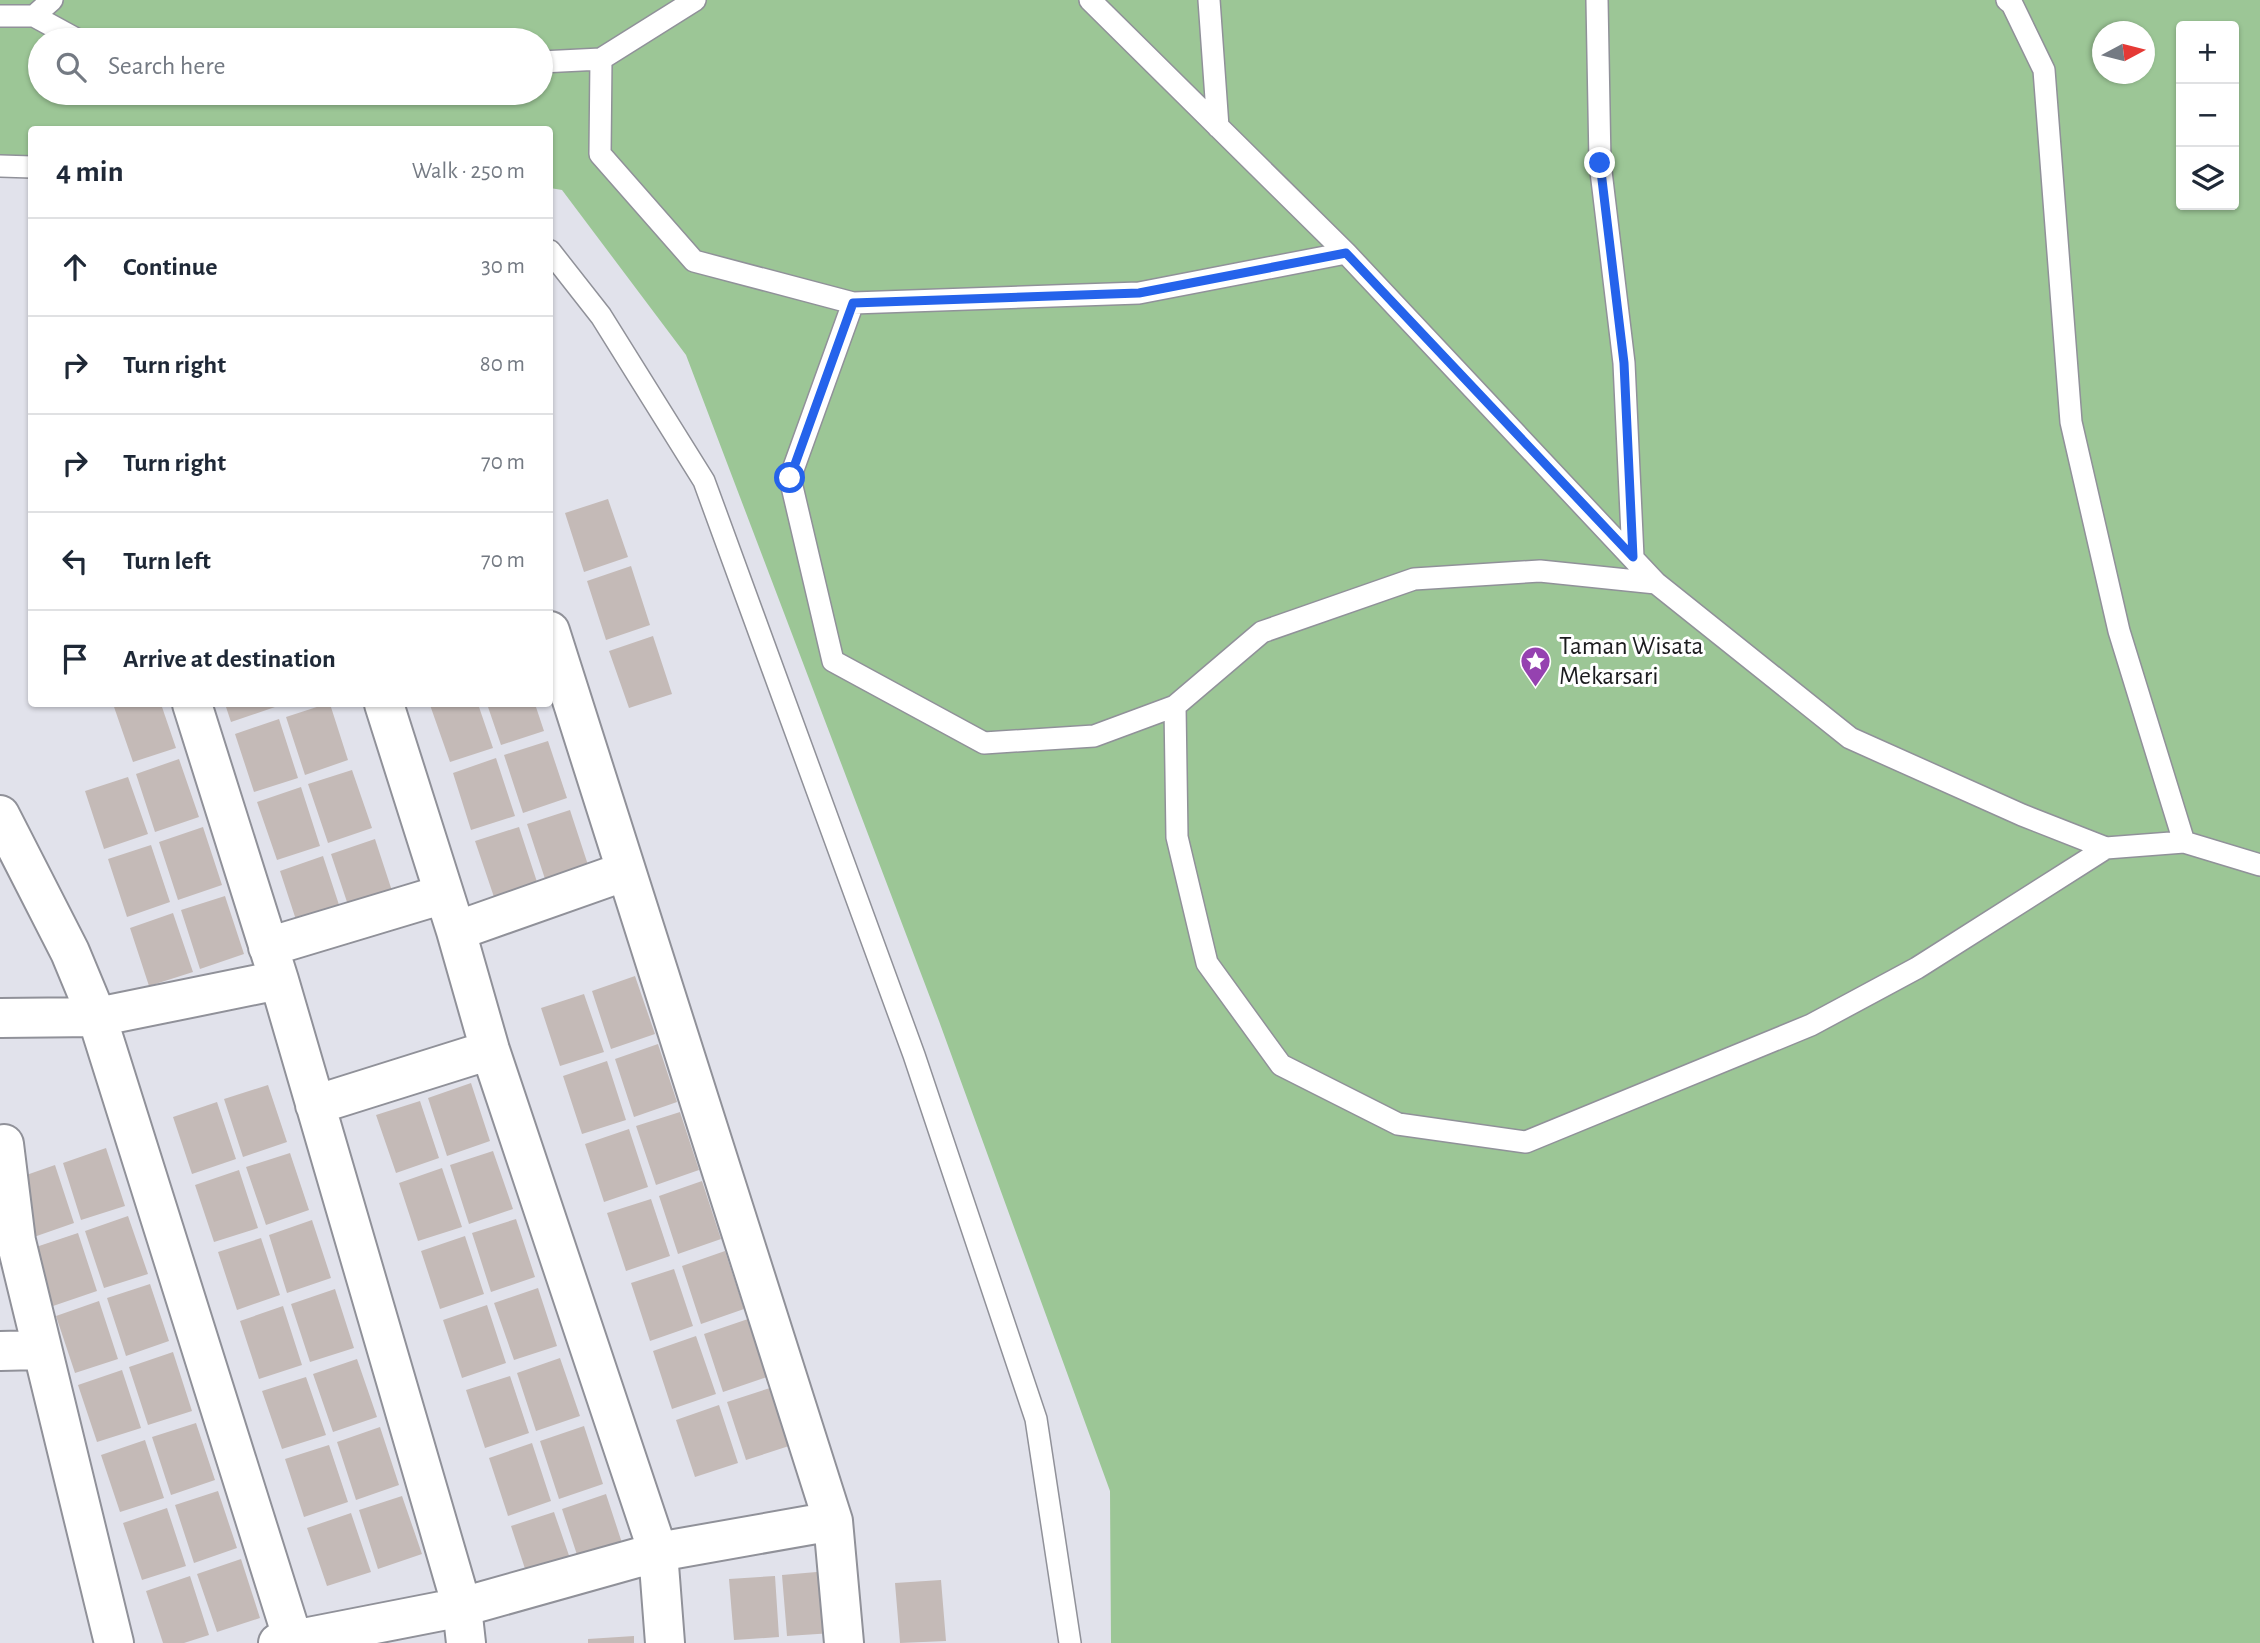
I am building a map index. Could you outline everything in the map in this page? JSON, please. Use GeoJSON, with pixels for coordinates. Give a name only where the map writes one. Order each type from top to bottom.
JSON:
{"type":"FeatureCollection","features":[{"type":"Feature","properties":{"kind":"street"},"geometry":{"type":"LineString","coordinates":[[553,640],[833,1521],[844,1643]]}},
{"type":"Feature","properties":{"kind":"street"},"geometry":{"type":"LineString","coordinates":[[193,707],[315,1105],[464,1625]]}},
{"type":"Feature","properties":{"kind":"street"},"geometry":{"type":"LineString","coordinates":[[385,707],[456,930],[490,1050],[658,1552],[665,1643]]}},
{"type":"Feature","properties":{"kind":"street"},"geometry":{"type":"LineString","coordinates":[[0,815],[70,952],[97,1017],[288,1642],[464,1625],[658,1552],[833,1521]]}},
{"type":"Feature","properties":{"kind":"street"},"geometry":{"type":"LineString","coordinates":[[456,930],[626,871]]}},
{"type":"Feature","properties":{"kind":"street"},"geometry":{"type":"LineString","coordinates":[[0,1018],[97,1017],[273,963],[444,894]]}},
{"type":"Feature","properties":{"kind":"street"},"geometry":{"type":"LineString","coordinates":[[315,1105],[490,1050]]}},
{"type":"Feature","properties":{"kind":"street"},"geometry":{"type":"LineString","coordinates":[[4,1144],[16,1241],[114,1643]]}},
{"type":"Feature","properties":{"kind":"street"},"geometry":{"type":"LineString","coordinates":[[0,1351],[41,1350]]}},
{"type":"Feature","properties":{"kind":"lane"},"geometry":{"type":"LineString","coordinates":[[34,16],[52,0]]}},
{"type":"Feature","properties":{"kind":"lane"},"geometry":{"type":"LineString","coordinates":[[553,61],[601,59],[695,0]]}},
{"type":"Feature","properties":{"kind":"lane"},"geometry":{"type":"LineString","coordinates":[[1090,0],[1346,253],[1656,583],[1850,738],[2022,815],[2106,848],[2184,842],[2260,865]]}},
{"type":"Feature","properties":{"kind":"lane"},"geometry":{"type":"LineString","coordinates":[[1209,0],[1218,127]]}},
{"type":"Feature","properties":{"kind":"lane"},"geometry":{"type":"LineString","coordinates":[[1597,0],[1600,163],[1624,363],[1633,557]]}},
{"type":"Feature","properties":{"kind":"lane"},"geometry":{"type":"LineString","coordinates":[[2007,0],[2012,4],[2044,70],[2071,422],[2119,631],[2184,842]]}},
{"type":"Feature","properties":{"kind":"lane"},"geometry":{"type":"LineString","coordinates":[[0,16],[34,16],[56,28]]}},
{"type":"Feature","properties":{"kind":"lane"},"geometry":{"type":"LineString","coordinates":[[601,59],[600,154],[694,261],[853,303],[1139,293],[1346,253]]}},
{"type":"Feature","properties":{"kind":"lane"},"geometry":{"type":"LineString","coordinates":[[0,166],[28,167]]}},
{"type":"Feature","properties":{"kind":"lane"},"geometry":{"type":"LineString","coordinates":[[553,255],[601,316],[704,481],[914,1055],[1036,1419],[1070,1643]]}},
{"type":"Feature","properties":{"kind":"lane"},"geometry":{"type":"LineString","coordinates":[[853,303],[790,478],[833,661],[984,743],[1094,736],[1175,706],[1262,632],[1414,579],[1540,571],[1656,583]]}},
{"type":"Feature","properties":{"kind":"lane"},"geometry":{"type":"LineString","coordinates":[[1175,706],[1177,837],[1207,963],[1281,1065],[1398,1124],[1526,1142],[1811,1025],[1917,968],[2106,848]]}},
{"type":"Feature","properties":{"kind":"green space","name":"Taman Wisata Mekarsari"},"geometry":{"type":"Polygon","coordinates":[[[0,0],[2260,0],[2260,1643],[1111,1643],[1110,1491],[939,1021],[686,355],[562,190],[553,188],[553,126],[28,126],[28,172],[0,173],[0,0]]]}},
{"type":"Feature","properties":{"kind":"building"},"geometry":{"type":"Polygon","coordinates":[[[608,499],[628,557],[584,572],[565,513],[608,499]]]}},
{"type":"Feature","properties":{"kind":"building"},"geometry":{"type":"Polygon","coordinates":[[[631,566],[650,625],[606,640],[587,581],[631,566]]]}},
{"type":"Feature","properties":{"kind":"building"},"geometry":{"type":"Polygon","coordinates":[[[653,636],[672,694],[629,708],[609,651],[653,636]]]}},
{"type":"Feature","properties":{"kind":"building"},"geometry":{"type":"Polygon","coordinates":[[[114,707],[162,707],[176,748],[133,762],[114,707]]]}},
{"type":"Feature","properties":{"kind":"building"},"geometry":{"type":"Polygon","coordinates":[[[226,707],[275,707],[231,722],[226,707]]]}},
{"type":"Feature","properties":{"kind":"building"},"geometry":{"type":"Polygon","coordinates":[[[317,707],[331,707],[348,760],[305,775],[286,717],[317,707]]]}},
{"type":"Feature","properties":{"kind":"building"},"geometry":{"type":"Polygon","coordinates":[[[431,707],[479,707],[493,748],[450,762],[431,707]]]}},
{"type":"Feature","properties":{"kind":"building"},"geometry":{"type":"Polygon","coordinates":[[[488,707],[536,707],[544,731],[501,745],[488,707]]]}},
{"type":"Feature","properties":{"kind":"building"},"geometry":{"type":"Polygon","coordinates":[[[279,719],[298,778],[254,792],[235,734],[279,719]]]}},
{"type":"Feature","properties":{"kind":"building"},"geometry":{"type":"Polygon","coordinates":[[[548,741],[567,798],[523,813],[504,755],[548,741]]]}},
{"type":"Feature","properties":{"kind":"building"},"geometry":{"type":"Polygon","coordinates":[[[496,758],[515,816],[471,830],[453,773],[496,758]]]}},
{"type":"Feature","properties":{"kind":"building"},"geometry":{"type":"Polygon","coordinates":[[[179,759],[199,817],[155,832],[136,774],[179,759]]]}},
{"type":"Feature","properties":{"kind":"building"},"geometry":{"type":"Polygon","coordinates":[[[352,770],[372,828],[328,843],[308,784],[352,770]]]}},
{"type":"Feature","properties":{"kind":"building"},"geometry":{"type":"Polygon","coordinates":[[[128,777],[148,834],[104,849],[85,791],[128,777]]]}},
{"type":"Feature","properties":{"kind":"building"},"geometry":{"type":"Polygon","coordinates":[[[301,787],[320,846],[277,860],[257,802],[301,787]]]}},
{"type":"Feature","properties":{"kind":"building"},"geometry":{"type":"Polygon","coordinates":[[[570,810],[589,868],[546,882],[527,824],[570,810]]]}},
{"type":"Feature","properties":{"kind":"building"},"geometry":{"type":"Polygon","coordinates":[[[203,827],[222,885],[178,900],[159,842],[203,827]]]}},
{"type":"Feature","properties":{"kind":"building"},"geometry":{"type":"Polygon","coordinates":[[[519,827],[538,885],[495,900],[475,841],[519,827]]]}},
{"type":"Feature","properties":{"kind":"building"},"geometry":{"type":"Polygon","coordinates":[[[375,839],[394,897],[350,911],[331,854],[375,839]]]}},
{"type":"Feature","properties":{"kind":"building"},"geometry":{"type":"Polygon","coordinates":[[[151,845],[170,902],[127,917],[108,859],[151,845]]]}},
{"type":"Feature","properties":{"kind":"building"},"geometry":{"type":"Polygon","coordinates":[[[323,856],[342,914],[299,929],[280,871],[323,856]]]}},
{"type":"Feature","properties":{"kind":"building"},"geometry":{"type":"Polygon","coordinates":[[[225,896],[244,954],[200,969],[181,910],[225,896]]]}},
{"type":"Feature","properties":{"kind":"building"},"geometry":{"type":"Polygon","coordinates":[[[173,913],[193,972],[149,986],[130,928],[173,913]]]}},
{"type":"Feature","properties":{"kind":"building"},"geometry":{"type":"Polygon","coordinates":[[[635,976],[655,1034],[611,1049],[592,991],[635,976]]]}},
{"type":"Feature","properties":{"kind":"building"},"geometry":{"type":"Polygon","coordinates":[[[584,994],[604,1052],[560,1066],[541,1008],[584,994]]]}},
{"type":"Feature","properties":{"kind":"building"},"geometry":{"type":"Polygon","coordinates":[[[658,1044],[677,1102],[634,1117],[615,1059],[658,1044]]]}},
{"type":"Feature","properties":{"kind":"building"},"geometry":{"type":"Polygon","coordinates":[[[607,1061],[626,1120],[582,1134],[563,1076],[607,1061]]]}},
{"type":"Feature","properties":{"kind":"building"},"geometry":{"type":"Polygon","coordinates":[[[471,1083],[490,1141],[447,1156],[428,1098],[471,1083]]]}},
{"type":"Feature","properties":{"kind":"building"},"geometry":{"type":"Polygon","coordinates":[[[268,1085],[287,1142],[243,1157],[224,1099],[268,1085]]]}},
{"type":"Feature","properties":{"kind":"building"},"geometry":{"type":"Polygon","coordinates":[[[420,1101],[439,1158],[396,1173],[376,1115],[420,1101]]]}},
{"type":"Feature","properties":{"kind":"building"},"geometry":{"type":"Polygon","coordinates":[[[217,1102],[236,1159],[192,1174],[173,1117],[217,1102]]]}},
{"type":"Feature","properties":{"kind":"building"},"geometry":{"type":"Polygon","coordinates":[[[680,1112],[699,1170],[656,1185],[636,1126],[680,1112]]]}},
{"type":"Feature","properties":{"kind":"building"},"geometry":{"type":"Polygon","coordinates":[[[629,1129],[648,1187],[604,1202],[585,1144],[629,1129]]]}},
{"type":"Feature","properties":{"kind":"building"},"geometry":{"type":"Polygon","coordinates":[[[106,1148],[125,1206],[81,1220],[63,1163],[106,1148]]]}},
{"type":"Feature","properties":{"kind":"building"},"geometry":{"type":"Polygon","coordinates":[[[493,1151],[513,1209],[469,1224],[450,1165],[493,1151]]]}},
{"type":"Feature","properties":{"kind":"building"},"geometry":{"type":"Polygon","coordinates":[[[290,1153],[309,1210],[266,1225],[246,1167],[290,1153]]]}},
{"type":"Feature","properties":{"kind":"building"},"geometry":{"type":"Polygon","coordinates":[[[55,1165],[74,1223],[31,1238],[12,1180],[55,1165]]]}},
{"type":"Feature","properties":{"kind":"building"},"geometry":{"type":"Polygon","coordinates":[[[442,1168],[462,1227],[418,1241],[399,1183],[442,1168]]]}},
{"type":"Feature","properties":{"kind":"building"},"geometry":{"type":"Polygon","coordinates":[[[239,1170],[258,1228],[214,1242],[195,1185],[239,1170]]]}},
{"type":"Feature","properties":{"kind":"building"},"geometry":{"type":"Polygon","coordinates":[[[702,1181],[721,1239],[678,1254],[659,1196],[702,1181]]]}},
{"type":"Feature","properties":{"kind":"building"},"geometry":{"type":"Polygon","coordinates":[[[651,1199],[670,1256],[626,1271],[607,1213],[651,1199]]]}},
{"type":"Feature","properties":{"kind":"building"},"geometry":{"type":"Polygon","coordinates":[[[128,1216],[148,1274],[104,1288],[85,1231],[128,1216]]]}},
{"type":"Feature","properties":{"kind":"building"},"geometry":{"type":"Polygon","coordinates":[[[516,1219],[535,1277],[491,1292],[472,1233],[516,1219]]]}},
{"type":"Feature","properties":{"kind":"building"},"geometry":{"type":"Polygon","coordinates":[[[312,1220],[331,1278],[287,1293],[269,1235],[312,1220]]]}},
{"type":"Feature","properties":{"kind":"building"},"geometry":{"type":"Polygon","coordinates":[[[78,1233],[97,1291],[53,1306],[33,1248],[78,1233]]]}},
{"type":"Feature","properties":{"kind":"building"},"geometry":{"type":"Polygon","coordinates":[[[465,1236],[484,1294],[440,1309],[421,1251],[465,1236]]]}},
{"type":"Feature","properties":{"kind":"building"},"geometry":{"type":"Polygon","coordinates":[[[261,1238],[280,1295],[237,1310],[218,1252],[261,1238]]]}},
{"type":"Feature","properties":{"kind":"building"},"geometry":{"type":"Polygon","coordinates":[[[725,1251],[744,1309],[701,1324],[682,1266],[725,1251]]]}},
{"type":"Feature","properties":{"kind":"building"},"geometry":{"type":"Polygon","coordinates":[[[674,1269],[693,1326],[650,1341],[631,1283],[674,1269]]]}},
{"type":"Feature","properties":{"kind":"building"},"geometry":{"type":"Polygon","coordinates":[[[150,1284],[169,1341],[126,1356],[107,1298],[150,1284]]]}},
{"type":"Feature","properties":{"kind":"building"},"geometry":{"type":"Polygon","coordinates":[[[538,1288],[557,1346],[514,1360],[494,1303],[538,1288]]]}},
{"type":"Feature","properties":{"kind":"building"},"geometry":{"type":"Polygon","coordinates":[[[335,1289],[354,1348],[310,1362],[291,1304],[335,1289]]]}},
{"type":"Feature","properties":{"kind":"building"},"geometry":{"type":"Polygon","coordinates":[[[99,1301],[118,1359],[75,1373],[56,1316],[99,1301]]]}},
{"type":"Feature","properties":{"kind":"building"},"geometry":{"type":"Polygon","coordinates":[[[487,1305],[506,1363],[462,1378],[443,1320],[487,1305]]]}},
{"type":"Feature","properties":{"kind":"building"},"geometry":{"type":"Polygon","coordinates":[[[283,1306],[302,1365],[259,1379],[240,1321],[283,1306]]]}},
{"type":"Feature","properties":{"kind":"building"},"geometry":{"type":"Polygon","coordinates":[[[748,1319],[767,1377],[723,1392],[704,1334],[748,1319]]]}},
{"type":"Feature","properties":{"kind":"building"},"geometry":{"type":"Polygon","coordinates":[[[696,1336],[716,1394],[672,1409],[653,1351],[696,1336]]]}},
{"type":"Feature","properties":{"kind":"building"},"geometry":{"type":"Polygon","coordinates":[[[173,1352],[192,1411],[148,1425],[129,1367],[173,1352]]]}},
{"type":"Feature","properties":{"kind":"building"},"geometry":{"type":"Polygon","coordinates":[[[560,1358],[580,1416],[536,1431],[517,1373],[560,1358]]]}},
{"type":"Feature","properties":{"kind":"building"},"geometry":{"type":"Polygon","coordinates":[[[357,1359],[377,1417],[333,1432],[313,1374],[357,1359]]]}},
{"type":"Feature","properties":{"kind":"building"},"geometry":{"type":"Polygon","coordinates":[[[122,1370],[141,1428],[97,1442],[78,1385],[122,1370]]]}},
{"type":"Feature","properties":{"kind":"building"},"geometry":{"type":"Polygon","coordinates":[[[510,1376],[529,1433],[485,1448],[466,1390],[510,1376]]]}},
{"type":"Feature","properties":{"kind":"building"},"geometry":{"type":"Polygon","coordinates":[[[306,1377],[326,1435],[282,1449],[262,1391],[306,1377]]]}},
{"type":"Feature","properties":{"kind":"building"},"geometry":{"type":"Polygon","coordinates":[[[770,1388],[789,1446],[746,1460],[727,1402],[770,1388]]]}},
{"type":"Feature","properties":{"kind":"building"},"geometry":{"type":"Polygon","coordinates":[[[719,1405],[738,1463],[695,1477],[676,1420],[719,1405]]]}},
{"type":"Feature","properties":{"kind":"building"},"geometry":{"type":"Polygon","coordinates":[[[196,1423],[215,1480],[171,1495],[152,1437],[196,1423]]]}},
{"type":"Feature","properties":{"kind":"building"},"geometry":{"type":"Polygon","coordinates":[[[584,1426],[603,1484],[559,1499],[540,1441],[584,1426]]]}},
{"type":"Feature","properties":{"kind":"building"},"geometry":{"type":"Polygon","coordinates":[[[380,1427],[399,1485],[356,1500],[337,1442],[380,1427]]]}},
{"type":"Feature","properties":{"kind":"building"},"geometry":{"type":"Polygon","coordinates":[[[145,1440],[164,1498],[120,1512],[101,1455],[145,1440]]]}},
{"type":"Feature","properties":{"kind":"building"},"geometry":{"type":"Polygon","coordinates":[[[532,1443],[551,1501],[508,1516],[489,1458],[532,1443]]]}},
{"type":"Feature","properties":{"kind":"building"},"geometry":{"type":"Polygon","coordinates":[[[329,1445],[348,1502],[304,1517],[285,1459],[329,1445]]]}},
{"type":"Feature","properties":{"kind":"building"},"geometry":{"type":"Polygon","coordinates":[[[218,1491],[237,1548],[194,1563],[175,1505],[218,1491]]]}},
{"type":"Feature","properties":{"kind":"building"},"geometry":{"type":"Polygon","coordinates":[[[606,1494],[625,1552],[581,1567],[562,1509],[606,1494]]]}},
{"type":"Feature","properties":{"kind":"building"},"geometry":{"type":"Polygon","coordinates":[[[402,1496],[422,1554],[378,1569],[359,1510],[402,1496]]]}},
{"type":"Feature","properties":{"kind":"building"},"geometry":{"type":"Polygon","coordinates":[[[167,1508],[186,1566],[142,1580],[123,1523],[167,1508]]]}},
{"type":"Feature","properties":{"kind":"building"},"geometry":{"type":"Polygon","coordinates":[[[554,1512],[574,1570],[530,1584],[511,1526],[554,1512]]]}},
{"type":"Feature","properties":{"kind":"building"},"geometry":{"type":"Polygon","coordinates":[[[351,1513],[371,1572],[327,1586],[307,1528],[351,1513]]]}},
{"type":"Feature","properties":{"kind":"building"},"geometry":{"type":"Polygon","coordinates":[[[241,1559],[260,1618],[217,1632],[197,1574],[241,1559]]]}},
{"type":"Feature","properties":{"kind":"building"},"geometry":{"type":"Polygon","coordinates":[[[828,1571],[833,1633],[787,1636],[782,1575],[828,1571]]]}},
{"type":"Feature","properties":{"kind":"building"},"geometry":{"type":"Polygon","coordinates":[[[190,1576],[209,1635],[184,1643],[163,1643],[146,1591],[190,1576]]]}},
{"type":"Feature","properties":{"kind":"building"},"geometry":{"type":"Polygon","coordinates":[[[775,1576],[779,1637],[734,1640],[729,1579],[775,1576]]]}},
{"type":"Feature","properties":{"kind":"building"},"geometry":{"type":"Polygon","coordinates":[[[941,1580],[946,1641],[900,1643],[895,1583],[941,1580]]]}},
{"type":"Feature","properties":{"kind":"building"},"geometry":{"type":"Polygon","coordinates":[[[634,1636],[634,1643],[588,1643],[588,1639],[634,1636]]]}},
{"type":"Feature","properties":{"kind":"place","name":"Taman Wisata Mekarsari"},"geometry":{"type":"Point","coordinates":[1536,688]}},
{"type":"Feature","properties":{"kind":"route"},"geometry":{"type":"LineString","coordinates":[[790,478],[853,303],[1139,293],[1346,253],[1633,557],[1624,363],[1600,163]]}}]}
